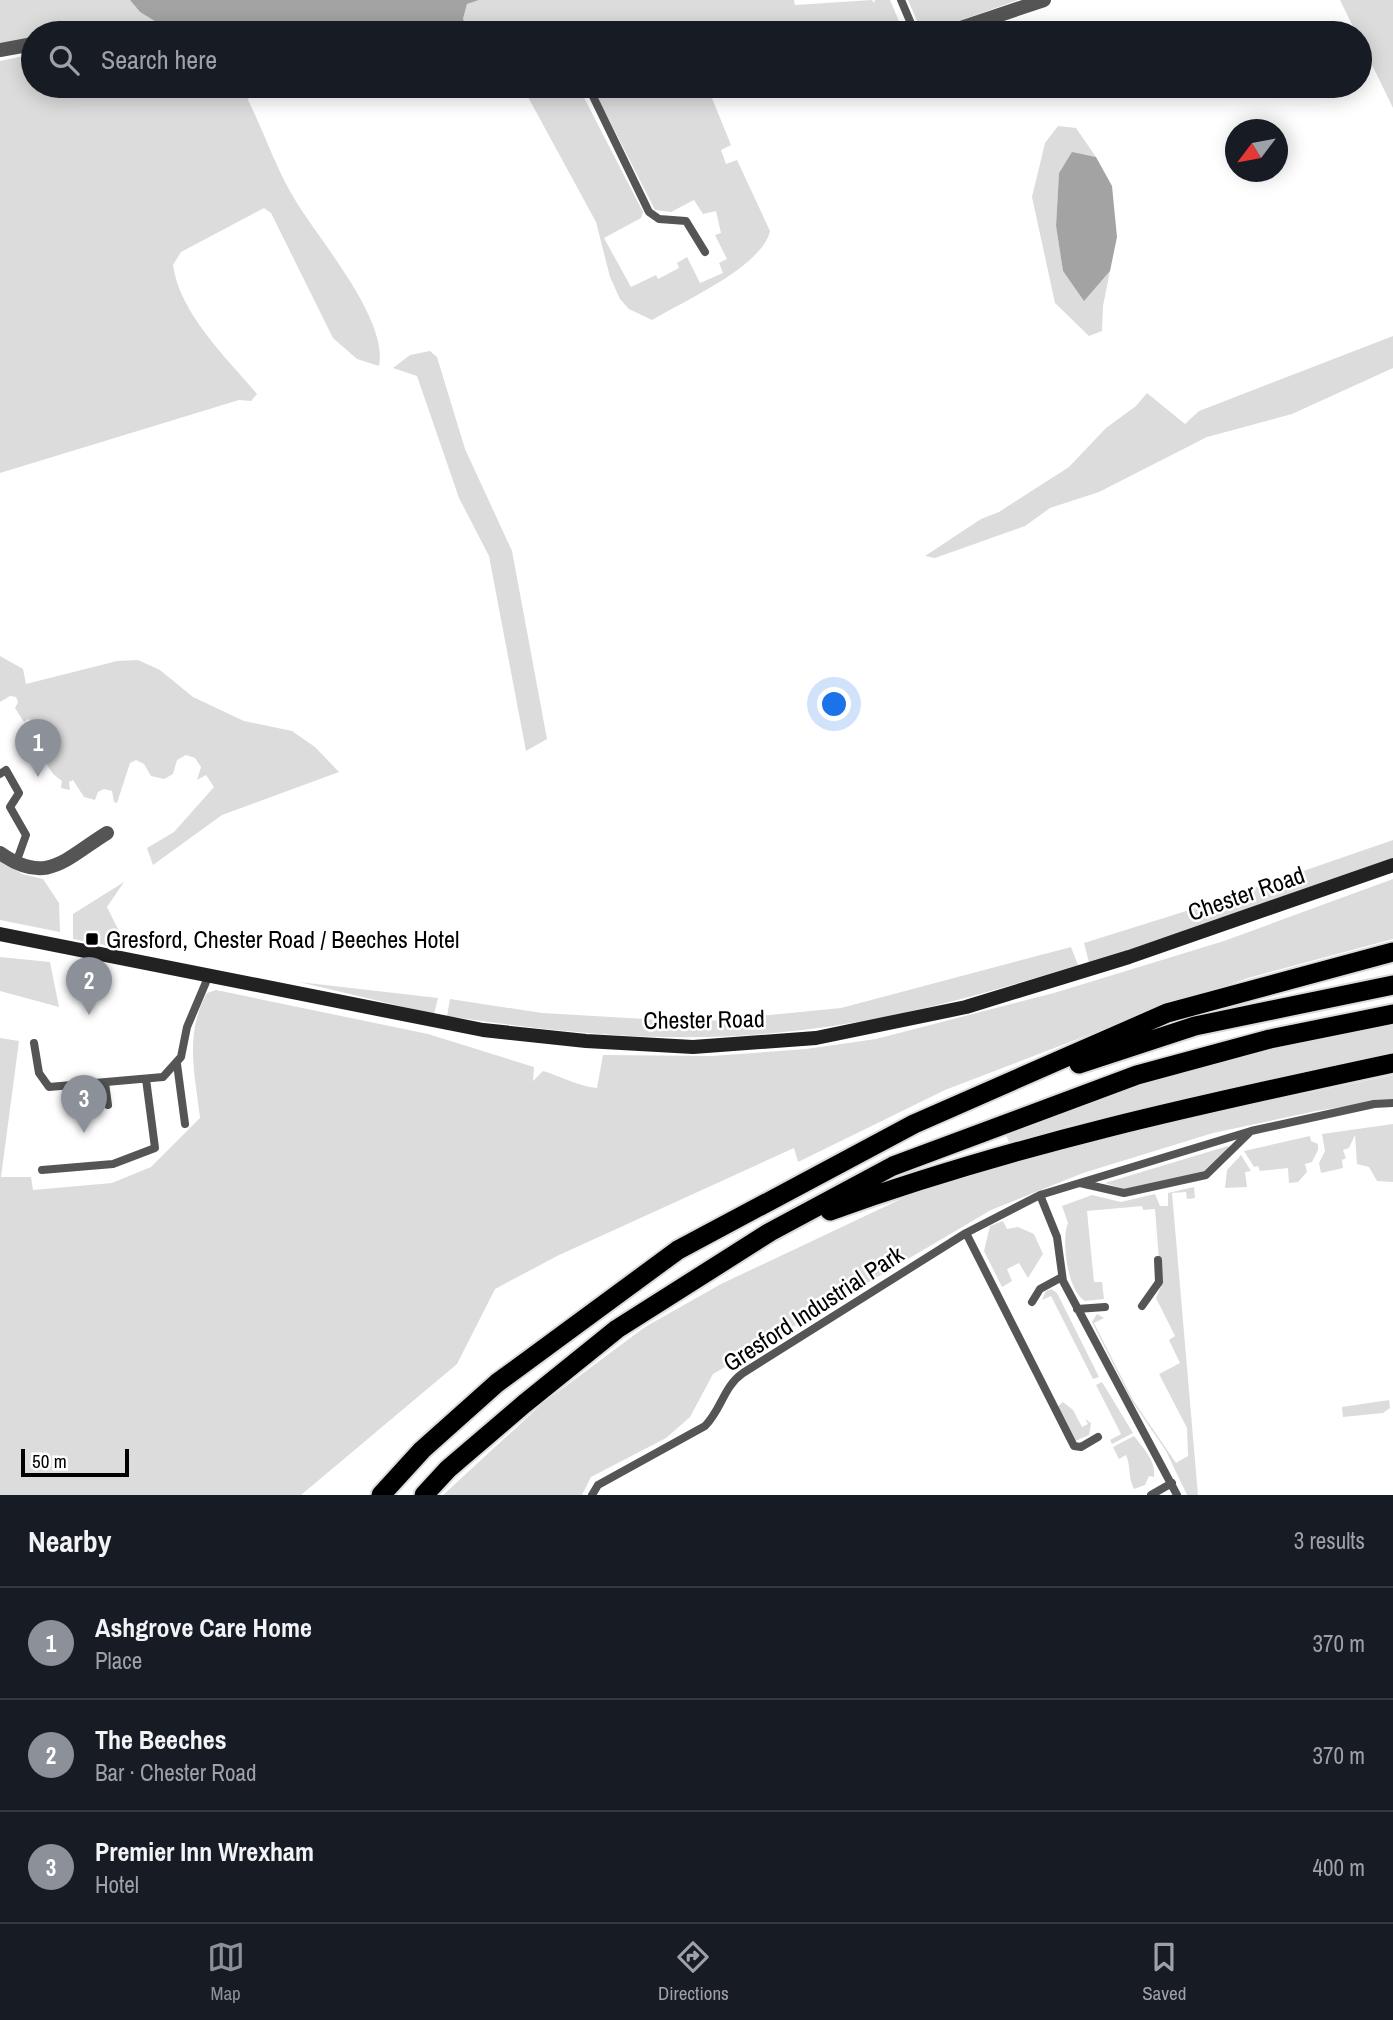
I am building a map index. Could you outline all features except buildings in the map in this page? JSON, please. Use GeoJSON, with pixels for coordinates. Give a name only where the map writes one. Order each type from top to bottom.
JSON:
{"type":"FeatureCollection","features":[{"type":"Feature","properties":{"kind":"highway"},"geometry":{"type":"LineString","coordinates":[[381,1495],[422,1450],[497,1383],[678,1250],[914,1124],[1167,1013],[1393,952]]}},
{"type":"Feature","properties":{"kind":"highway"},"geometry":{"type":"LineString","coordinates":[[978,1097],[1195,1026],[1393,985]]}},
{"type":"Feature","properties":{"kind":"highway"},"geometry":{"type":"LineString","coordinates":[[424,1495],[486,1436],[617,1329],[770,1232],[893,1166],[1137,1075],[1270,1039],[1393,1014]]}},
{"type":"Feature","properties":{"kind":"highway"},"geometry":{"type":"LineString","coordinates":[[770,1232],[912,1181],[1050,1140],[1393,1063]]}},
{"type":"Feature","properties":{"kind":"main road","name":"Chester Road"},"geometry":{"type":"LineString","coordinates":[[0,934],[496,1032],[586,1041],[693,1047],[816,1038],[916,1019],[979,1003],[1129,957],[1393,865]]}},
{"type":"Feature","properties":{"kind":"street"},"geometry":{"type":"LineString","coordinates":[[982,21],[1044,0]]}},
{"type":"Feature","properties":{"kind":"street"},"geometry":{"type":"LineString","coordinates":[[0,50],[21,46]]}},
{"type":"Feature","properties":{"kind":"street"},"geometry":{"type":"LineString","coordinates":[[0,853],[32,870],[46,870],[107,833]]}},
{"type":"Feature","properties":{"kind":"lane"},"geometry":{"type":"LineString","coordinates":[[901,0],[910,21]]}},
{"type":"Feature","properties":{"kind":"lane"},"geometry":{"type":"LineString","coordinates":[[594,98],[649,212],[659,219],[686,221],[705,252]]}},
{"type":"Feature","properties":{"kind":"lane"},"geometry":{"type":"LineString","coordinates":[[0,774],[6,770],[19,793],[10,807],[26,835],[16,863]]}},
{"type":"Feature","properties":{"kind":"lane"},"geometry":{"type":"LineString","coordinates":[[185,1124],[177,1064],[187,1027],[209,975]]}},
{"type":"Feature","properties":{"kind":"lane"},"geometry":{"type":"LineString","coordinates":[[34,1043],[39,1073],[49,1087],[163,1077],[177,1064]]}},
{"type":"Feature","properties":{"kind":"lane"},"geometry":{"type":"LineString","coordinates":[[42,1170],[113,1164],[155,1148],[146,1079]]}},
{"type":"Feature","properties":{"kind":"lane"},"geometry":{"type":"LineString","coordinates":[[105,1083],[108,1105]]}},
{"type":"Feature","properties":{"kind":"lane","name":"Gresford Industrial Park"},"geometry":{"type":"LineString","coordinates":[[592,1495],[598,1485],[705,1426],[717,1412],[728,1386],[743,1373],[966,1233],[1040,1195],[1251,1131],[1374,1104],[1393,1103]]}},
{"type":"Feature","properties":{"kind":"lane"},"geometry":{"type":"LineString","coordinates":[[1077,1183],[1124,1193],[1206,1175],[1251,1131]]}},
{"type":"Feature","properties":{"kind":"lane"},"geometry":{"type":"LineString","coordinates":[[1040,1195],[1057,1237],[1062,1277],[1177,1495]]}},
{"type":"Feature","properties":{"kind":"lane"},"geometry":{"type":"LineString","coordinates":[[966,1233],[1074,1446],[1081,1447],[1098,1437]]}},
{"type":"Feature","properties":{"kind":"lane"},"geometry":{"type":"LineString","coordinates":[[1142,1306],[1159,1282],[1158,1260]]}},
{"type":"Feature","properties":{"kind":"lane"},"geometry":{"type":"LineString","coordinates":[[1032,1301],[1040,1289],[1062,1277]]}},
{"type":"Feature","properties":{"kind":"lane"},"geometry":{"type":"LineString","coordinates":[[1077,1309],[1105,1307]]}},
{"type":"Feature","properties":{"kind":"lane"},"geometry":{"type":"LineString","coordinates":[[1152,1495],[1172,1483]]}},
{"type":"Feature","properties":{"kind":"shaded area"},"geometry":{"type":"Polygon","coordinates":[[[0,0],[130,0],[140,12],[155,21],[21,21],[21,42],[0,46],[0,0]]]}},
{"type":"Feature","properties":{"kind":"shaded area"},"geometry":{"type":"Polygon","coordinates":[[[130,0],[479,0],[467,4],[464,21],[155,21],[140,12],[130,0]]]}},
{"type":"Feature","properties":{"kind":"shaded area"},"geometry":{"type":"Polygon","coordinates":[[[479,0],[794,0],[795,5],[872,0],[874,3],[875,0],[890,0],[899,21],[464,21],[467,4],[479,0]]]}},
{"type":"Feature","properties":{"kind":"shaded area"},"geometry":{"type":"Polygon","coordinates":[[[908,0],[1018,0],[959,21],[917,21],[908,0]]]}},
{"type":"Feature","properties":{"kind":"shaded area"},"geometry":{"type":"Polygon","coordinates":[[[1340,0],[1393,0],[1393,108],[1372,65],[1372,21],[1350,21],[1340,0]]]}},
{"type":"Feature","properties":{"kind":"shaded area"},"geometry":{"type":"Polygon","coordinates":[[[21,57],[21,98],[249,98],[285,182],[362,302],[373,325],[379,347],[379,366],[357,359],[333,338],[271,213],[264,208],[181,252],[173,265],[177,283],[194,318],[257,394],[251,401],[239,400],[0,473],[0,61],[21,57]]]}},
{"type":"Feature","properties":{"kind":"shaded area"},"geometry":{"type":"Polygon","coordinates":[[[529,98],[584,98],[643,212],[641,218],[604,238],[631,287],[656,275],[658,279],[679,268],[677,263],[687,257],[700,283],[723,273],[719,263],[727,259],[715,235],[721,233],[716,211],[703,214],[694,200],[671,212],[655,210],[598,98],[712,98],[731,145],[721,150],[726,164],[737,160],[770,231],[753,257],[737,270],[652,320],[629,309],[620,299],[610,277],[596,222],[529,98]]]}},
{"type":"Feature","properties":{"kind":"shaded area"},"geometry":{"type":"Polygon","coordinates":[[[1058,126],[1076,128],[1096,157],[1072,153],[1059,173],[1056,226],[1063,271],[1084,300],[1110,271],[1103,306],[1102,331],[1089,336],[1055,303],[1032,197],[1045,143],[1058,126]]]}},
{"type":"Feature","properties":{"kind":"shaded area"},"geometry":{"type":"Polygon","coordinates":[[[1072,152],[1096,157],[1112,186],[1117,237],[1110,271],[1084,301],[1063,271],[1056,226],[1059,173],[1072,152]]]}},
{"type":"Feature","properties":{"kind":"shaded area"},"geometry":{"type":"Polygon","coordinates":[[[1393,336],[1393,368],[1292,414],[1207,437],[1099,492],[1050,508],[1025,526],[935,558],[925,556],[1069,467],[1106,428],[1136,406],[1147,393],[1185,424],[1199,411],[1393,336]]]}},
{"type":"Feature","properties":{"kind":"shaded area"},"geometry":{"type":"Polygon","coordinates":[[[430,351],[437,357],[465,449],[512,551],[547,739],[526,751],[489,556],[459,498],[417,376],[393,368],[410,355],[430,351]]]}},
{"type":"Feature","properties":{"kind":"shaded area"},"geometry":{"type":"Polygon","coordinates":[[[0,656],[23,669],[26,684],[117,661],[138,660],[160,670],[193,697],[244,721],[292,731],[315,747],[339,772],[222,815],[153,865],[147,848],[174,832],[214,787],[206,775],[197,780],[201,767],[195,758],[186,755],[177,760],[173,774],[164,779],[151,776],[144,764],[136,760],[130,763],[117,803],[114,802],[112,791],[104,789],[98,792],[95,800],[84,797],[73,780],[69,782],[70,790],[61,788],[62,781],[53,774],[37,749],[41,747],[36,739],[40,730],[36,723],[28,719],[24,722],[15,708],[18,702],[16,697],[10,696],[0,702],[0,656]]]}},
{"type":"Feature","properties":{"kind":"shaded area"},"geometry":{"type":"Polygon","coordinates":[[[1393,840],[1393,859],[1210,925],[1089,963],[1084,943],[1199,907],[1393,840]]]}},
{"type":"Feature","properties":{"kind":"shaded area"},"geometry":{"type":"Polygon","coordinates":[[[0,859],[22,874],[43,879],[59,903],[60,932],[0,920],[0,859]]]}},
{"type":"Feature","properties":{"kind":"shaded area"},"geometry":{"type":"Polygon","coordinates":[[[1393,879],[1393,939],[1248,978],[1140,1015],[945,1090],[798,1162],[794,1148],[557,1256],[495,1289],[457,1364],[301,1495],[0,1495],[0,1038],[19,1041],[1,1177],[31,1177],[33,1190],[112,1183],[151,1167],[200,1118],[193,1039],[200,1008],[207,993],[216,990],[428,1034],[534,1067],[533,1081],[543,1071],[597,1088],[603,1055],[712,1056],[806,1049],[876,1039],[1054,993],[1224,941],[1393,879]]]}},
{"type":"Feature","properties":{"kind":"shaded area"},"geometry":{"type":"Polygon","coordinates":[[[124,882],[107,907],[124,941],[120,948],[73,939],[73,914],[124,882]]]}},
{"type":"Feature","properties":{"kind":"shaded area"},"geometry":{"type":"Polygon","coordinates":[[[1071,947],[1078,965],[928,1007],[813,1029],[733,1036],[651,1037],[529,1027],[447,1016],[450,999],[542,1013],[698,1022],[841,1008],[1071,947]]]}},
{"type":"Feature","properties":{"kind":"shaded area"},"geometry":{"type":"Polygon","coordinates":[[[0,957],[50,962],[59,1007],[0,991],[0,957]]]}},
{"type":"Feature","properties":{"kind":"shaded area"},"geometry":{"type":"Polygon","coordinates":[[[299,982],[438,998],[434,1014],[299,982]]]}},
{"type":"Feature","properties":{"kind":"shaded area"},"geometry":{"type":"Polygon","coordinates":[[[1393,1021],[1393,1052],[1067,1126],[1010,1144],[1004,1131],[1097,1094],[1204,1063],[1393,1021]]]}},
{"type":"Feature","properties":{"kind":"shaded area"},"geometry":{"type":"Polygon","coordinates":[[[1393,1075],[1393,1099],[1316,1111],[1213,1133],[1083,1173],[991,1210],[713,1374],[690,1417],[666,1438],[591,1477],[582,1495],[443,1495],[543,1403],[645,1327],[721,1284],[918,1191],[1047,1148],[1393,1075]]]}},
{"type":"Feature","properties":{"kind":"shaded area"},"geometry":{"type":"Polygon","coordinates":[[[1393,1124],[1393,1182],[1377,1181],[1369,1167],[1357,1164],[1355,1135],[1349,1148],[1343,1150],[1346,1158],[1342,1160],[1343,1168],[1321,1173],[1319,1163],[1325,1151],[1322,1134],[1393,1124]]]}},
{"type":"Feature","properties":{"kind":"shaded area"},"geometry":{"type":"Polygon","coordinates":[[[1310,1136],[1311,1141],[1318,1144],[1318,1150],[1312,1162],[1305,1164],[1307,1172],[1298,1182],[1289,1183],[1288,1168],[1260,1171],[1258,1166],[1254,1167],[1244,1151],[1310,1136]]]}},
{"type":"Feature","properties":{"kind":"shaded area"},"geometry":{"type":"Polygon","coordinates":[[[1228,1146],[1230,1148],[1203,1173],[1124,1189],[1105,1183],[1228,1146]]]}},
{"type":"Feature","properties":{"kind":"shaded area"},"geometry":{"type":"Polygon","coordinates":[[[1241,1155],[1251,1171],[1245,1172],[1247,1187],[1225,1188],[1227,1170],[1241,1155]]]}},
{"type":"Feature","properties":{"kind":"shaded area"},"geometry":{"type":"Polygon","coordinates":[[[1194,1187],[1195,1198],[1187,1199],[1186,1192],[1172,1193],[1198,1495],[1187,1495],[1166,1451],[1132,1401],[1092,1322],[1097,1314],[1104,1318],[1094,1323],[1133,1400],[1176,1463],[1188,1456],[1187,1428],[1159,1374],[1180,1363],[1169,1340],[1175,1336],[1156,1298],[1161,1286],[1155,1209],[1143,1210],[1142,1206],[1087,1211],[1094,1282],[1102,1282],[1104,1299],[1085,1301],[1074,1287],[1067,1264],[1065,1241],[1068,1223],[1062,1206],[1092,1195],[1121,1202],[1155,1194],[1160,1206],[1168,1206],[1168,1193],[1194,1187]]]}},
{"type":"Feature","properties":{"kind":"shaded area"},"geometry":{"type":"Polygon","coordinates":[[[1003,1221],[1007,1229],[1018,1227],[1034,1234],[1043,1254],[1028,1278],[1019,1263],[1007,1269],[1012,1281],[1002,1287],[984,1251],[990,1226],[1003,1221]]]}},
{"type":"Feature","properties":{"kind":"shaded area"},"geometry":{"type":"Polygon","coordinates":[[[1051,1289],[1057,1293],[1099,1377],[1093,1379],[1051,1296],[1042,1300],[1046,1291],[1051,1289]]]}},
{"type":"Feature","properties":{"kind":"shaded area"},"geometry":{"type":"Polygon","coordinates":[[[1102,1382],[1133,1433],[1112,1444],[1110,1440],[1121,1434],[1096,1385],[1102,1382]]]}},
{"type":"Feature","properties":{"kind":"shaded area"},"geometry":{"type":"Polygon","coordinates":[[[1389,1400],[1390,1408],[1383,1413],[1343,1417],[1342,1407],[1389,1400]]]}},
{"type":"Feature","properties":{"kind":"shaded area"},"geometry":{"type":"Polygon","coordinates":[[[1063,1402],[1073,1410],[1082,1427],[1088,1424],[1085,1419],[1091,1423],[1089,1435],[1075,1441],[1057,1407],[1063,1402]]]}},
{"type":"Feature","properties":{"kind":"shaded area"},"geometry":{"type":"Polygon","coordinates":[[[1134,1436],[1148,1455],[1154,1477],[1149,1476],[1145,1485],[1134,1489],[1126,1455],[1119,1459],[1113,1447],[1134,1436]]]}},
{"type":"Feature","properties":{"kind":"place","name":"Ashgrove Care Home"},"geometry":{"type":"Point","coordinates":[38,777]}},
{"type":"Feature","properties":{"kind":"place","name":"Gresford, Chester Road / Beeches Hotel"},"geometry":{"type":"Point","coordinates":[92,939]}},
{"type":"Feature","properties":{"kind":"place","name":"The Beeches"},"geometry":{"type":"Point","coordinates":[89,1015]}},
{"type":"Feature","properties":{"kind":"place","name":"Premier Inn Wrexham"},"geometry":{"type":"Point","coordinates":[84,1133]}}]}
